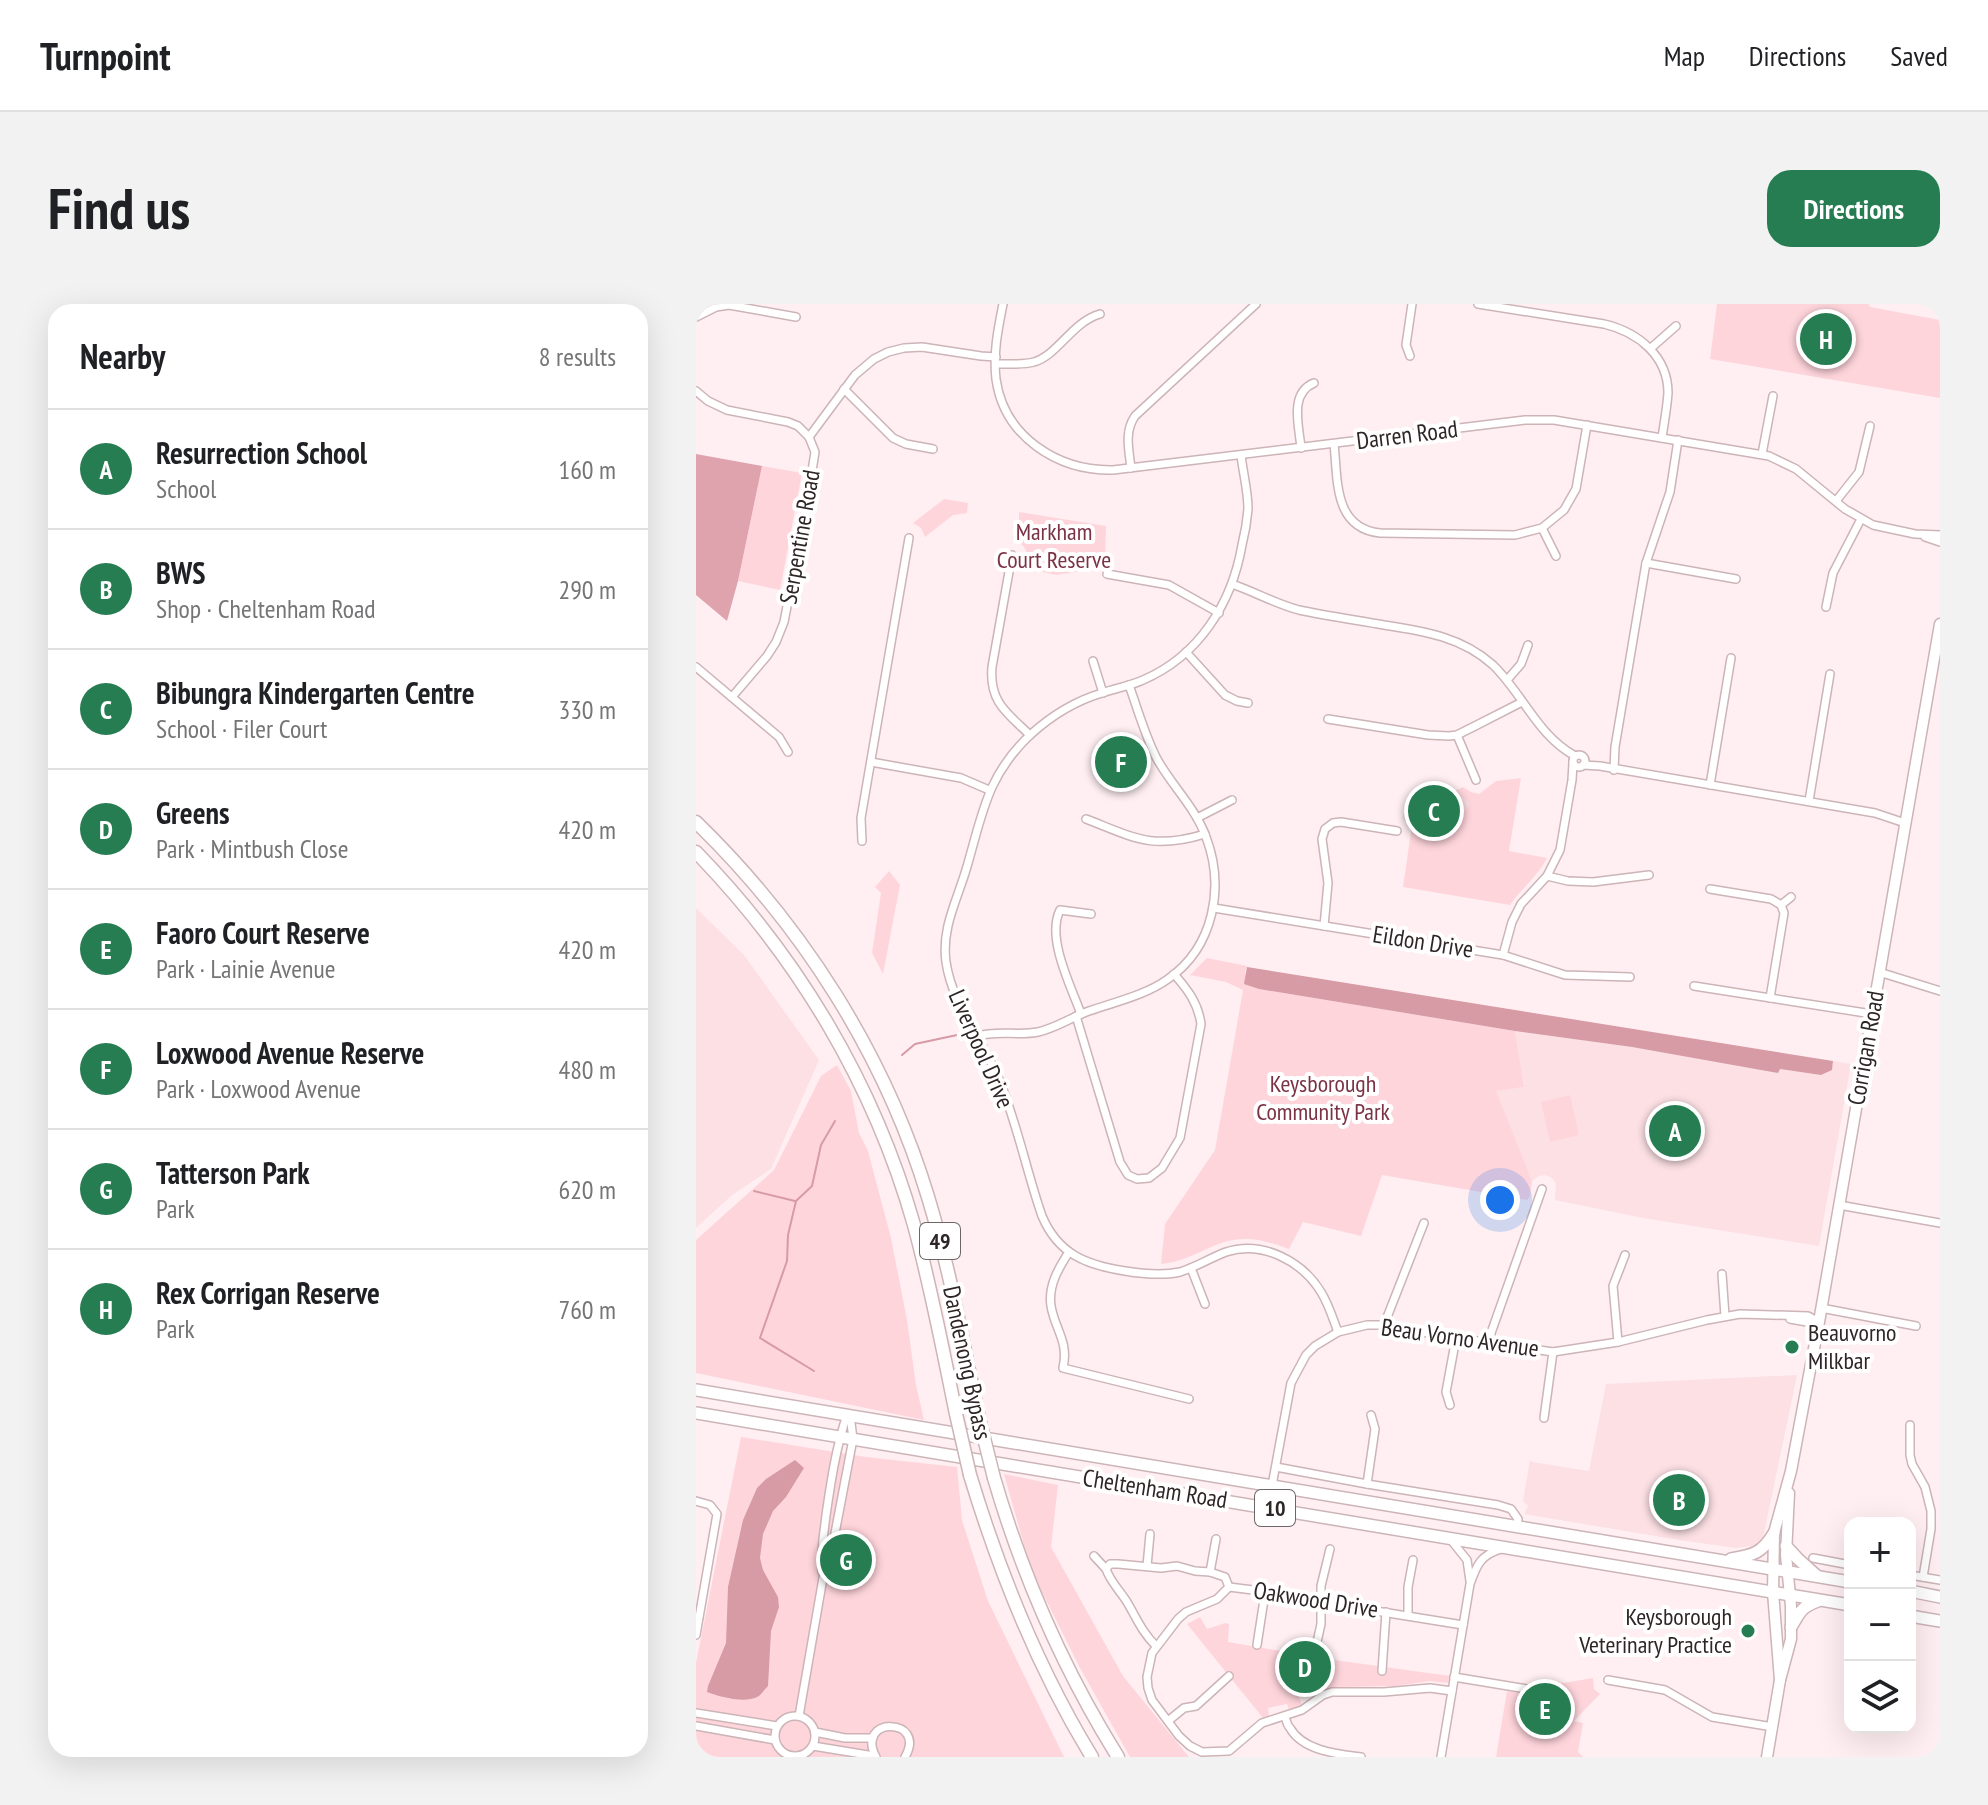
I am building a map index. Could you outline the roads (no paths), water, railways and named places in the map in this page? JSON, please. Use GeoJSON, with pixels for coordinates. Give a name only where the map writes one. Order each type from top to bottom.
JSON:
{"type":"FeatureCollection","features":[{"type":"Feature","properties":{"kind":"highway","name":"Dandenong Bypass"},"geometry":{"type":"LineString","coordinates":[[696,822],[750,878],[792,931],[830,985],[878,1072],[928,1196],[994,1478],[1019,1555],[1042,1614],[1079,1692],[1118,1757]]}},
{"type":"Feature","properties":{"kind":"highway","name":"Dandenong Bypass"},"geometry":{"type":"LineString","coordinates":[[696,852],[752,914],[783,955],[810,994],[860,1082],[888,1148],[914,1224],[970,1475],[991,1543],[1047,1676],[1092,1757]]}},
{"type":"Feature","properties":{"kind":"main road","name":"Corrigan Road"},"geometry":{"type":"LineString","coordinates":[[1780,1680],[1772,1568],[1774,1533],[1791,1471],[1819,1322],[1940,624]]}},
{"type":"Feature","properties":{"kind":"main road","name":"Cheltenham Road"},"geometry":{"type":"LineString","coordinates":[[696,1390],[1844,1581]]}},
{"type":"Feature","properties":{"kind":"main road","name":"Cheltenham Road"},"geometry":{"type":"LineString","coordinates":[[696,1413],[1844,1604]]}},
{"type":"Feature","properties":{"kind":"main road","name":"Corrigan Road"},"geometry":{"type":"LineString","coordinates":[[1780,1680],[1789,1650],[1791,1627],[1786,1546],[1791,1471]]}},
{"type":"Feature","properties":{"kind":"main road"},"geometry":{"type":"LineString","coordinates":[[1723,1560],[1752,1555],[1763,1549],[1774,1533]]}},
{"type":"Feature","properties":{"kind":"main road"},"geometry":{"type":"LineString","coordinates":[[1786,1546],[1819,1577]]}},
{"type":"Feature","properties":{"kind":"main road"},"geometry":{"type":"LineString","coordinates":[[1916,1592],[1940,1597]]}},
{"type":"Feature","properties":{"kind":"main road"},"geometry":{"type":"LineString","coordinates":[[1791,1627],[1801,1609],[1822,1600]]}},
{"type":"Feature","properties":{"kind":"main road"},"geometry":{"type":"LineString","coordinates":[[1916,1617],[1940,1621]]}},
{"type":"Feature","properties":{"kind":"main road"},"geometry":{"type":"LineString","coordinates":[[1767,1757],[1780,1680]]}},
{"type":"Feature","properties":{"kind":"street","name":"Darren Road"},"geometry":{"type":"LineString","coordinates":[[1003,304],[996,360],[998,389],[1008,411],[1017,427],[1035,445],[1051,456],[1078,467],[1100,470],[1131,468],[1536,419],[1762,454],[1796,469],[1861,519],[1880,528],[1940,535]]}},
{"type":"Feature","properties":{"kind":"street"},"geometry":{"type":"LineString","coordinates":[[1131,468],[1128,436],[1135,416],[1256,304]]}},
{"type":"Feature","properties":{"kind":"street"},"geometry":{"type":"LineString","coordinates":[[1410,356],[1406,345],[1412,304]]}},
{"type":"Feature","properties":{"kind":"street"},"geometry":{"type":"LineString","coordinates":[[1478,304],[1630,332],[1651,348],[1667,382],[1662,438]]}},
{"type":"Feature","properties":{"kind":"street"},"geometry":{"type":"LineString","coordinates":[[696,317],[716,307],[729,305],[796,317]]}},
{"type":"Feature","properties":{"kind":"street"},"geometry":{"type":"LineString","coordinates":[[809,437],[861,369],[888,352],[922,347],[1025,363],[1049,353],[1081,323],[1100,314]]}},
{"type":"Feature","properties":{"kind":"street"},"geometry":{"type":"LineString","coordinates":[[1651,348],[1676,326]]}},
{"type":"Feature","properties":{"kind":"street"},"geometry":{"type":"LineString","coordinates":[[1301,448],[1297,409],[1299,397],[1304,388],[1314,383]]}},
{"type":"Feature","properties":{"kind":"street"},"geometry":{"type":"LineString","coordinates":[[844,389],[893,438],[933,449]]}},
{"type":"Feature","properties":{"kind":"street"},"geometry":{"type":"LineString","coordinates":[[696,391],[727,410],[788,422],[802,429],[824,416]]}},
{"type":"Feature","properties":{"kind":"street"},"geometry":{"type":"LineString","coordinates":[[1762,454],[1773,396]]}},
{"type":"Feature","properties":{"kind":"street"},"geometry":{"type":"LineString","coordinates":[[1334,444],[1341,503],[1353,522],[1361,528],[1380,533],[1515,535],[1542,528],[1564,510],[1576,489],[1587,425]]}},
{"type":"Feature","properties":{"kind":"street"},"geometry":{"type":"LineString","coordinates":[[1836,501],[1859,472],[1870,426]]}},
{"type":"Feature","properties":{"kind":"street","name":"Serpentine Road"},"geometry":{"type":"LineString","coordinates":[[732,697],[767,656],[784,622],[815,462],[815,452],[802,429]]}},
{"type":"Feature","properties":{"kind":"street"},"geometry":{"type":"LineString","coordinates":[[1607,768],[1615,747],[1646,563],[1670,492],[1678,440]]}},
{"type":"Feature","properties":{"kind":"street","name":"Liverpool Drive"},"geometry":{"type":"LineString","coordinates":[[1069,1252],[1053,1236],[1042,1216],[1005,1094],[949,976],[945,940],[949,917],[965,876],[989,790],[1005,764],[1030,735],[1069,707],[1154,675],[1200,639],[1219,613],[1234,580],[1248,511],[1241,455]]}},
{"type":"Feature","properties":{"kind":"street"},"geometry":{"type":"LineString","coordinates":[[1826,607],[1833,573],[1861,519]]}},
{"type":"Feature","properties":{"kind":"street"},"geometry":{"type":"LineString","coordinates":[[1542,528],[1556,556]]}},
{"type":"Feature","properties":{"kind":"street","name":"Darren Road"},"geometry":{"type":"LineString","coordinates":[[1915,534],[1940,542]]}},
{"type":"Feature","properties":{"kind":"street"},"geometry":{"type":"LineString","coordinates":[[862,841],[861,818],[909,538]]}},
{"type":"Feature","properties":{"kind":"street"},"geometry":{"type":"LineString","coordinates":[[1012,555],[992,667],[992,685],[1001,706],[1030,735]]}},
{"type":"Feature","properties":{"kind":"street"},"geometry":{"type":"LineString","coordinates":[[1646,563],[1736,579]]}},
{"type":"Feature","properties":{"kind":"street"},"geometry":{"type":"LineString","coordinates":[[1107,574],[1169,585],[1219,613]]}},
{"type":"Feature","properties":{"kind":"street"},"geometry":{"type":"LineString","coordinates":[[1234,580],[1285,606],[1446,637],[1479,654],[1507,680],[1534,720],[1578,762],[1906,819]]}},
{"type":"Feature","properties":{"kind":"street"},"geometry":{"type":"LineString","coordinates":[[1507,680],[1521,664],[1528,645]]}},
{"type":"Feature","properties":{"kind":"street"},"geometry":{"type":"LineString","coordinates":[[1186,652],[1225,695],[1248,703]]}},
{"type":"Feature","properties":{"kind":"street"},"geometry":{"type":"LineString","coordinates":[[1710,785],[1731,658]]}},
{"type":"Feature","properties":{"kind":"street"},"geometry":{"type":"LineString","coordinates":[[1093,661],[1103,693]]}},
{"type":"Feature","properties":{"kind":"street"},"geometry":{"type":"LineString","coordinates":[[696,667],[779,737],[788,752]]}},
{"type":"Feature","properties":{"kind":"street"},"geometry":{"type":"LineString","coordinates":[[1809,801],[1830,674]]}},
{"type":"Feature","properties":{"kind":"street"},"geometry":{"type":"LineString","coordinates":[[977,1036],[996,1032],[1038,1031],[1148,989],[1167,980],[1186,964],[1202,942],[1214,908],[1215,875],[1205,834],[1157,759],[1129,685]]}},
{"type":"Feature","properties":{"kind":"street"},"geometry":{"type":"LineString","coordinates":[[1328,719],[1428,735],[1457,735],[1522,702]]}},
{"type":"Feature","properties":{"kind":"street"},"geometry":{"type":"LineString","coordinates":[[1457,735],[1476,780]]}},
{"type":"Feature","properties":{"kind":"street"},"geometry":{"type":"LineString","coordinates":[[871,762],[961,778],[989,790]]}},
{"type":"Feature","properties":{"kind":"street"},"geometry":{"type":"LineString","coordinates":[[1503,955],[1512,922],[1521,904],[1547,876],[1560,850],[1578,762]]}},
{"type":"Feature","properties":{"kind":"street"},"geometry":{"type":"LineString","coordinates":[[1197,818],[1232,800]]}},
{"type":"Feature","properties":{"kind":"street"},"geometry":{"type":"LineString","coordinates":[[1086,819],[1149,841],[1178,842],[1205,834]]}},
{"type":"Feature","properties":{"kind":"street"},"geometry":{"type":"LineString","coordinates":[[1324,926],[1328,883],[1322,839],[1325,829],[1341,822],[1397,831]]}},
{"type":"Feature","properties":{"kind":"street"},"geometry":{"type":"LineString","coordinates":[[1547,876],[1593,882],[1649,875]]}},
{"type":"Feature","properties":{"kind":"street"},"geometry":{"type":"LineString","coordinates":[[1710,889],[1771,899],[1781,905],[1784,913],[1770,998]]}},
{"type":"Feature","properties":{"kind":"street"},"geometry":{"type":"LineString","coordinates":[[1781,905],[1791,897]]}},
{"type":"Feature","properties":{"kind":"street","name":"Eildon Drive"},"geometry":{"type":"LineString","coordinates":[[1214,908],[1503,955],[1565,975],[1630,977]]}},
{"type":"Feature","properties":{"kind":"street"},"geometry":{"type":"LineString","coordinates":[[1091,914],[1060,910],[1055,919],[1058,948],[1120,1162],[1128,1175],[1137,1179],[1149,1178],[1162,1168],[1180,1138],[1201,1024],[1192,995],[1174,974]]}},
{"type":"Feature","properties":{"kind":"street"},"geometry":{"type":"LineString","coordinates":[[1879,976],[1940,991]]}},
{"type":"Feature","properties":{"kind":"street"},"geometry":{"type":"LineString","coordinates":[[1694,986],[1872,1014]]}},
{"type":"Feature","properties":{"kind":"street"},"geometry":{"type":"LineString","coordinates":[[1491,1343],[1491,1333],[1542,1189]]}},
{"type":"Feature","properties":{"kind":"street"},"geometry":{"type":"LineString","coordinates":[[1839,1205],[1940,1223]]}},
{"type":"Feature","properties":{"kind":"street"},"geometry":{"type":"LineString","coordinates":[[1384,1325],[1424,1223]]}},
{"type":"Feature","properties":{"kind":"street"},"geometry":{"type":"LineString","coordinates":[[1189,1399],[1063,1368],[1065,1349],[1051,1308],[1051,1296],[1054,1278],[1069,1252],[1092,1264],[1163,1274],[1191,1268],[1227,1252],[1243,1249],[1260,1249],[1277,1254],[1294,1263],[1321,1291],[1338,1332]]}},
{"type":"Feature","properties":{"kind":"street"},"geometry":{"type":"LineString","coordinates":[[1618,1342],[1613,1286],[1625,1255]]}},
{"type":"Feature","properties":{"kind":"street"},"geometry":{"type":"LineString","coordinates":[[1191,1268],[1205,1304]]}},
{"type":"Feature","properties":{"kind":"street"},"geometry":{"type":"LineString","coordinates":[[1722,1274],[1725,1316]]}},
{"type":"Feature","properties":{"kind":"street"},"geometry":{"type":"LineString","coordinates":[[1821,1308],[1916,1326]]}},
{"type":"Feature","properties":{"kind":"street","name":"Beau Vorno Avenue"},"geometry":{"type":"LineString","coordinates":[[1268,1507],[1287,1402],[1297,1368],[1315,1346],[1338,1332],[1367,1325],[1384,1325],[1553,1352],[1618,1342],[1740,1314],[1808,1316],[1819,1322]]}},
{"type":"Feature","properties":{"kind":"street"},"geometry":{"type":"LineString","coordinates":[[1450,1405],[1446,1392],[1456,1338]]}},
{"type":"Feature","properties":{"kind":"street"},"geometry":{"type":"LineString","coordinates":[[1544,1418],[1553,1352]]}},
{"type":"Feature","properties":{"kind":"street"},"geometry":{"type":"LineString","coordinates":[[823,1578],[820,1557],[832,1476],[840,1436],[848,1415]]}},
{"type":"Feature","properties":{"kind":"street"},"geometry":{"type":"LineString","coordinates":[[799,1716],[823,1578],[832,1549],[853,1439],[848,1415]]}},
{"type":"Feature","properties":{"kind":"street"},"geometry":{"type":"LineString","coordinates":[[1367,1484],[1375,1429],[1371,1415]]}},
{"type":"Feature","properties":{"kind":"street"},"geometry":{"type":"LineString","coordinates":[[1910,1425],[1912,1464],[1925,1487],[1931,1511],[1923,1577]]}},
{"type":"Feature","properties":{"kind":"street"},"geometry":{"type":"LineString","coordinates":[[1276,1467],[1498,1505],[1512,1510],[1518,1519],[1517,1526]]}},
{"type":"Feature","properties":{"kind":"street"},"geometry":{"type":"LineString","coordinates":[[696,1501],[710,1505],[717,1514],[698,1605],[696,1635]]}},
{"type":"Feature","properties":{"kind":"street"},"geometry":{"type":"LineString","coordinates":[[1147,1566],[1150,1534]]}},
{"type":"Feature","properties":{"kind":"street"},"geometry":{"type":"LineString","coordinates":[[1449,1538],[1467,1560],[1470,1584]]}},
{"type":"Feature","properties":{"kind":"street"},"geometry":{"type":"LineString","coordinates":[[1210,1572],[1216,1539]]}},
{"type":"Feature","properties":{"kind":"street"},"geometry":{"type":"LineString","coordinates":[[1441,1757],[1470,1584],[1485,1556],[1504,1548]]}},
{"type":"Feature","properties":{"kind":"street"},"geometry":{"type":"LineString","coordinates":[[1315,1651],[1321,1624],[1321,1586],[1330,1549]]}},
{"type":"Feature","properties":{"kind":"street"},"geometry":{"type":"LineString","coordinates":[[1094,1556],[1106,1569],[1144,1634],[1156,1646]]}},
{"type":"Feature","properties":{"kind":"street"},"geometry":{"type":"LineString","coordinates":[[1813,1558],[1844,1564]]}},
{"type":"Feature","properties":{"kind":"street"},"geometry":{"type":"LineString","coordinates":[[1408,1614],[1408,1587],[1413,1560]]}},
{"type":"Feature","properties":{"kind":"street"},"geometry":{"type":"LineString","coordinates":[[1106,1569],[1110,1564],[1161,1568],[1177,1566],[1225,1577],[1229,1587]]}},
{"type":"Feature","properties":{"kind":"street"},"geometry":{"type":"LineString","coordinates":[[1916,1576],[1940,1580]]}},
{"type":"Feature","properties":{"kind":"street","name":"Oakwood Drive"},"geometry":{"type":"LineString","coordinates":[[1452,1691],[1430,1688],[1332,1692],[1302,1710],[1262,1723],[1232,1754],[1202,1752],[1190,1746],[1152,1700],[1147,1677],[1152,1653],[1178,1619],[1186,1612],[1217,1599],[1229,1587],[1284,1593],[1306,1602],[1339,1602],[1351,1607],[1463,1625]]}},
{"type":"Feature","properties":{"kind":"street"},"geometry":{"type":"LineString","coordinates":[[1257,1645],[1265,1593]]}},
{"type":"Feature","properties":{"kind":"street"},"geometry":{"type":"LineString","coordinates":[[1382,1671],[1386,1612]]}},
{"type":"Feature","properties":{"kind":"street"},"geometry":{"type":"LineString","coordinates":[[1168,1721],[1184,1708],[1196,1706],[1229,1676]]}},
{"type":"Feature","properties":{"kind":"street"},"geometry":{"type":"LineString","coordinates":[[1454,1677],[1545,1692]]}},
{"type":"Feature","properties":{"kind":"street"},"geometry":{"type":"LineString","coordinates":[[1608,1680],[1665,1690],[1716,1718],[1773,1727]]}},
{"type":"Feature","properties":{"kind":"street"},"geometry":{"type":"LineString","coordinates":[[696,1713],[777,1726]]}},
{"type":"Feature","properties":{"kind":"street"},"geometry":{"type":"LineString","coordinates":[[799,1716],[810,1722],[815,1732],[813,1746],[802,1756],[785,1756],[775,1740],[777,1726],[787,1718],[799,1716]]}},
{"type":"Feature","properties":{"kind":"street"},"geometry":{"type":"LineString","coordinates":[[1285,1716],[1290,1730],[1308,1744],[1361,1757]]}},
{"type":"Feature","properties":{"kind":"street"},"geometry":{"type":"LineString","coordinates":[[696,1726],[775,1740]]}},
{"type":"Feature","properties":{"kind":"street"},"geometry":{"type":"LineString","coordinates":[[813,1746],[875,1756],[873,1738],[881,1728],[893,1726],[908,1736],[910,1749],[905,1757]]}},
{"type":"Feature","properties":{"kind":"street"},"geometry":{"type":"LineString","coordinates":[[815,1732],[845,1738],[873,1738]]}},
{"type":"Feature","properties":{"kind":"waterway"},"geometry":{"type":"LineString","coordinates":[[902,1055],[915,1044],[957,1035]]}},
{"type":"Feature","properties":{"kind":"waterway"},"geometry":{"type":"LineString","coordinates":[[814,1371],[760,1338],[787,1261],[788,1235],[796,1201],[812,1186],[821,1145],[835,1121]]}},
{"type":"Feature","properties":{"kind":"waterway"},"geometry":{"type":"LineString","coordinates":[[754,1191],[795,1201]]}},
{"type":"Feature","properties":{"kind":"place","name":"Rex Corrigan Reserve"},"geometry":{"type":"Point","coordinates":[1826,339]}},
{"type":"Feature","properties":{"kind":"place","name":"Loxwood Avenue Reserve"},"geometry":{"type":"Point","coordinates":[1121,762]}},
{"type":"Feature","properties":{"kind":"place","name":"Bibungra Kindergarten Centre"},"geometry":{"type":"Point","coordinates":[1434,811]}},
{"type":"Feature","properties":{"kind":"place","name":"Resurrection School"},"geometry":{"type":"Point","coordinates":[1675,1131]}},
{"type":"Feature","properties":{"kind":"place","name":"Beauvorno Milkbar"},"geometry":{"type":"Point","coordinates":[1792,1347]}},
{"type":"Feature","properties":{"kind":"place","name":"BWS"},"geometry":{"type":"Point","coordinates":[1679,1500]}},
{"type":"Feature","properties":{"kind":"place","name":"Tatterson Park"},"geometry":{"type":"Point","coordinates":[846,1560]}},
{"type":"Feature","properties":{"kind":"place","name":"Keysborough Veterinary Practice"},"geometry":{"type":"Point","coordinates":[1748,1631]}},
{"type":"Feature","properties":{"kind":"place","name":"Greens"},"geometry":{"type":"Point","coordinates":[1305,1667]}},
{"type":"Feature","properties":{"kind":"place","name":"Faoro Court Reserve"},"geometry":{"type":"Point","coordinates":[1545,1709]}},
{"type":"Feature","properties":{"kind":"park label","name":"Markham Court Reserve"},"geometry":{"type":"Point","coordinates":[1054,546]}},
{"type":"Feature","properties":{"kind":"park label","name":"Keysborough Community Park"},"geometry":{"type":"Point","coordinates":[1323,1098]}}]}
